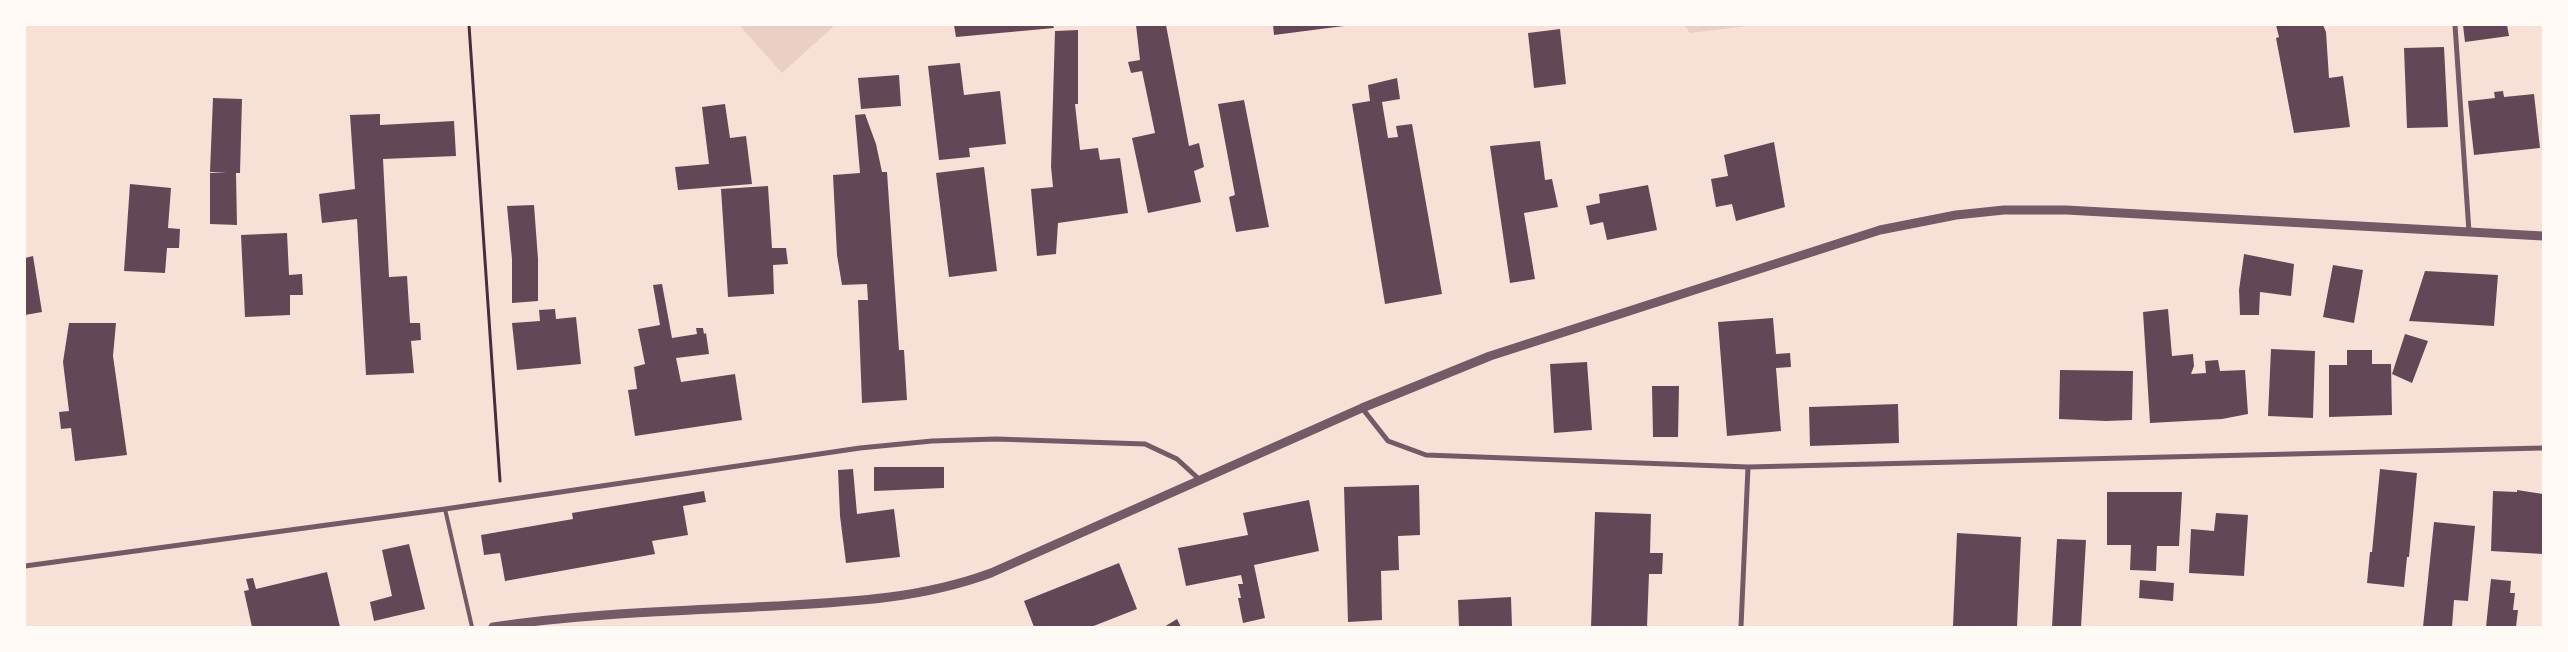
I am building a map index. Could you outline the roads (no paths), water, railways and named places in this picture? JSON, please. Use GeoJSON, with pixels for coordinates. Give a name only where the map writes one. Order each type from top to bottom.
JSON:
{"type":"FeatureCollection","features":[{"type":"Feature","properties":{"kind":"street"},"geometry":{"type":"LineString","coordinates":[[2455,25],[2469,232]]}},
{"type":"Feature","properties":{"kind":"street"},"geometry":{"type":"LineString","coordinates":[[492,627],[537,620],[843,602],[928,592],[956,586],[991,573],[1362,408],[1490,356],[1880,230],[1956,214],[2004,210],[2066,210],[2543,236]]}},
{"type":"Feature","properties":{"kind":"street"},"geometry":{"type":"LineString","coordinates":[[1362,408],[1388,441],[1426,454],[1748,467],[2543,448]]}},
{"type":"Feature","properties":{"kind":"street"},"geometry":{"type":"LineString","coordinates":[[25,566],[445,509],[860,448],[932,441],[996,440],[1145,444],[1177,459],[1200,480]]}},
{"type":"Feature","properties":{"kind":"street"},"geometry":{"type":"LineString","coordinates":[[1740,627],[1748,467]]}},
{"type":"Feature","properties":{"kind":"lane"},"geometry":{"type":"LineString","coordinates":[[445,509],[472,627]]}}]}
